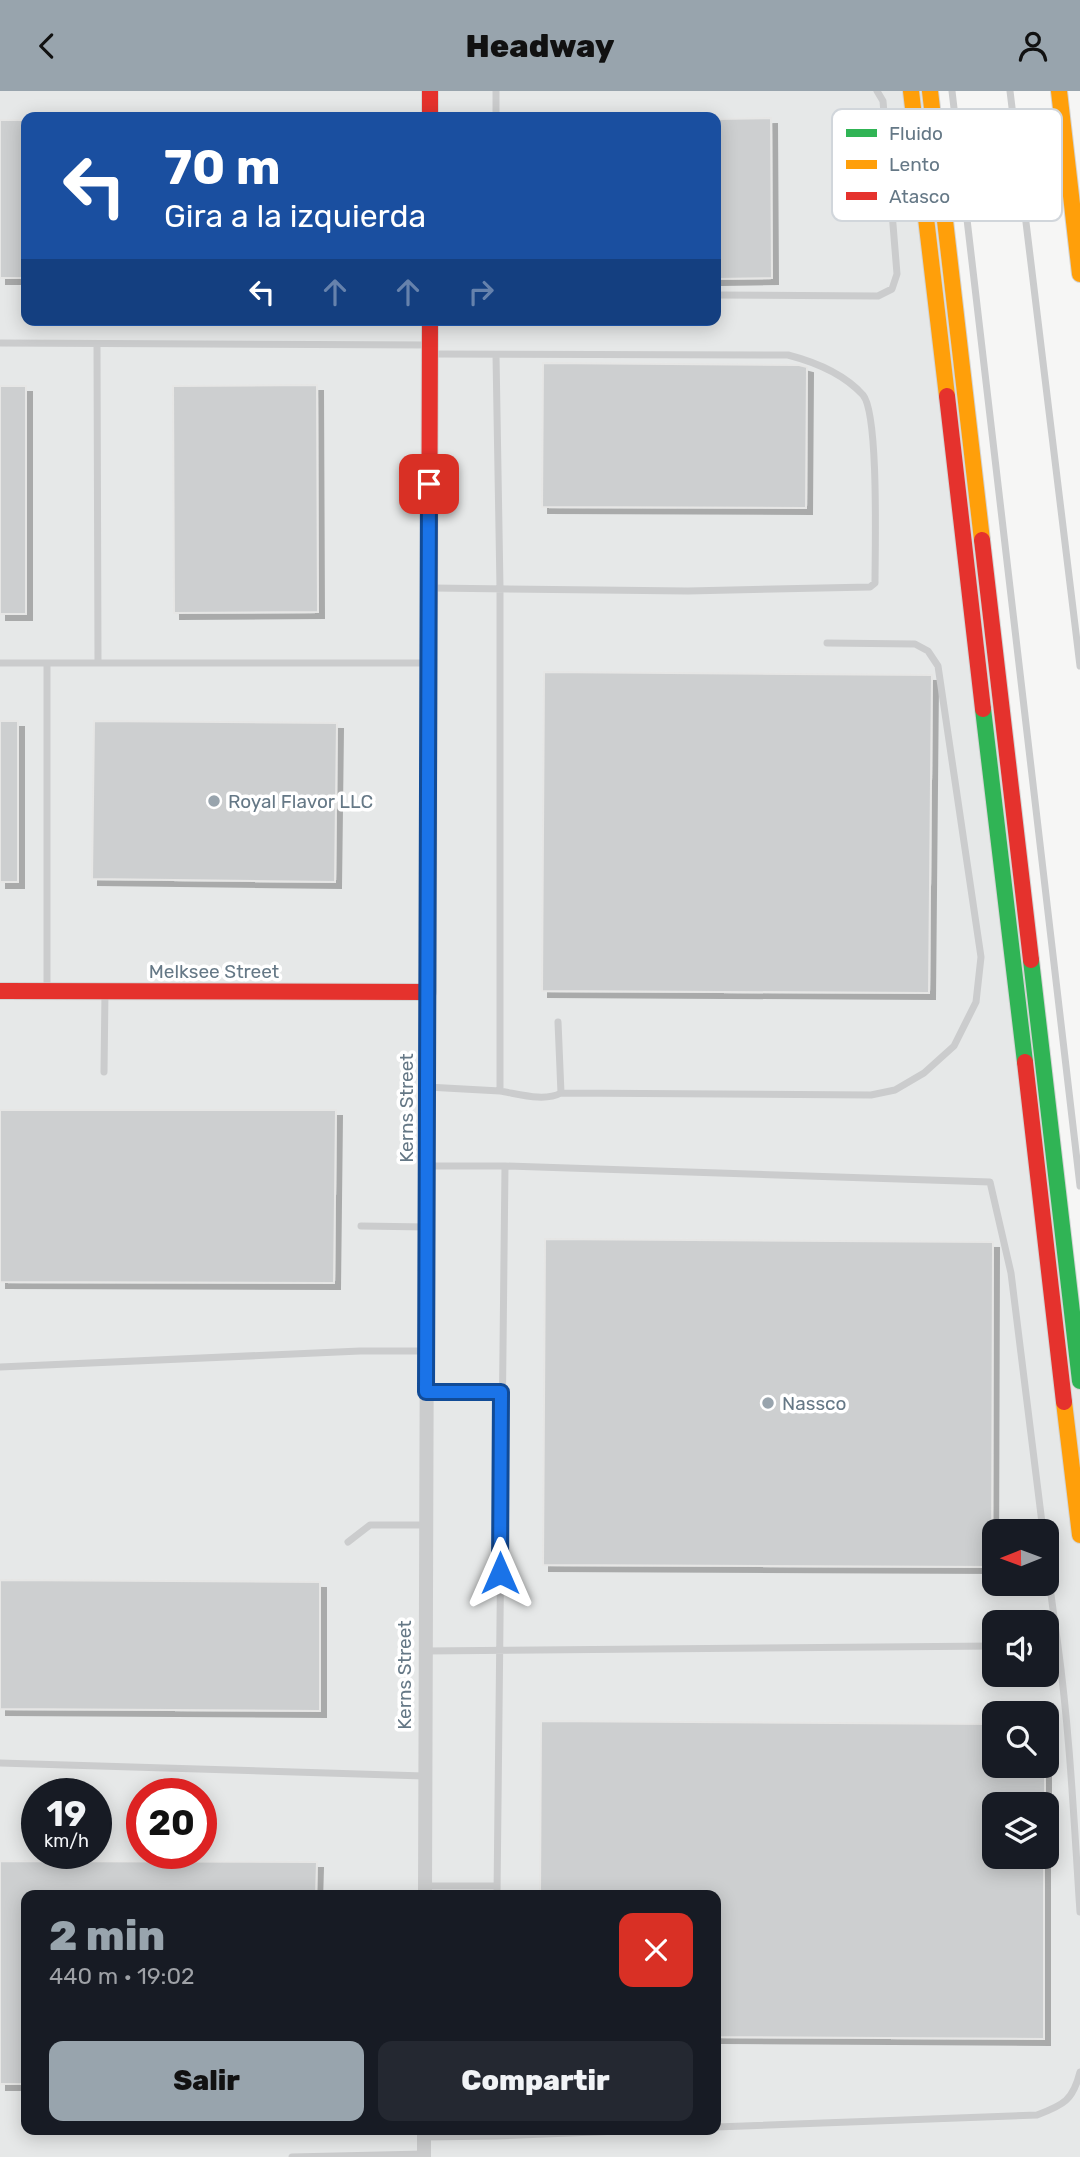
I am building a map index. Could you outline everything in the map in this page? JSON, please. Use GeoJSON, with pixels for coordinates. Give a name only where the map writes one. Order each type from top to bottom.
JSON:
{"type":"FeatureCollection","features":[{"type":"Feature","properties":{"kind":"main road"},"geometry":{"type":"LineString","coordinates":[[430,91],[430,112]]}},
{"type":"Feature","properties":{"kind":"main road"},"geometry":{"type":"LineString","coordinates":[[911,91],[913,109]]}},
{"type":"Feature","properties":{"kind":"main road"},"geometry":{"type":"LineString","coordinates":[[930,91],[932,109]]}},
{"type":"Feature","properties":{"kind":"main road"},"geometry":{"type":"LineString","coordinates":[[1059,91],[1061,109]]}},
{"type":"Feature","properties":{"kind":"main road"},"geometry":{"type":"LineString","coordinates":[[1062,117],[1080,274]]}},
{"type":"Feature","properties":{"kind":"main road"},"geometry":{"type":"LineString","coordinates":[[926,221],[1080,1535]]}},
{"type":"Feature","properties":{"kind":"main road"},"geometry":{"type":"LineString","coordinates":[[945,221],[1080,1381]]}},
{"type":"Feature","properties":{"kind":"main road","name":"Kerns Street"},"geometry":{"type":"LineString","coordinates":[[428,992],[430,326]]}},
{"type":"Feature","properties":{"kind":"main road","name":"Melksee Street"},"geometry":{"type":"LineString","coordinates":[[0,991],[428,992]]}},
{"type":"Feature","properties":{"kind":"street","name":"Kerns Street"},"geometry":{"type":"LineString","coordinates":[[425,1890],[428,992]]}},
{"type":"Feature","properties":{"kind":"street"},"geometry":{"type":"LineString","coordinates":[[424,2135],[424,2156]]}},
{"type":"Feature","properties":{"kind":"lane"},"geometry":{"type":"LineString","coordinates":[[496,91],[496,112]]}},
{"type":"Feature","properties":{"kind":"lane"},"geometry":{"type":"LineString","coordinates":[[877,91],[883,101],[884,109]]}},
{"type":"Feature","properties":{"kind":"lane"},"geometry":{"type":"LineString","coordinates":[[952,91],[954,109]]}},
{"type":"Feature","properties":{"kind":"lane"},"geometry":{"type":"LineString","coordinates":[[1010,91],[1012,109]]}},
{"type":"Feature","properties":{"kind":"lane"},"geometry":{"type":"LineString","coordinates":[[721,295],[878,296],[892,289],[897,274],[893,221]]}},
{"type":"Feature","properties":{"kind":"lane"},"geometry":{"type":"LineString","coordinates":[[967,221],[1080,1186]]}},
{"type":"Feature","properties":{"kind":"lane"},"geometry":{"type":"LineString","coordinates":[[1026,221],[1080,666]]}},
{"type":"Feature","properties":{"kind":"lane"},"geometry":{"type":"LineString","coordinates":[[0,343],[430,350],[496,355],[788,355],[836,373],[865,397],[873,424],[875,583],[870,587],[688,591],[429,588]]}},
{"type":"Feature","properties":{"kind":"lane"},"geometry":{"type":"LineString","coordinates":[[97,344],[98,663]]}},
{"type":"Feature","properties":{"kind":"lane"},"geometry":{"type":"LineString","coordinates":[[496,355],[500,588],[500,1091]]}},
{"type":"Feature","properties":{"kind":"lane"},"geometry":{"type":"LineString","coordinates":[[427,1087],[553,1097],[561,1093],[871,1095],[895,1090],[924,1073],[954,1046],[976,1002],[981,957],[938,666],[929,651],[915,644],[827,643]]}},
{"type":"Feature","properties":{"kind":"lane"},"geometry":{"type":"LineString","coordinates":[[0,663],[429,663]]}},
{"type":"Feature","properties":{"kind":"lane"},"geometry":{"type":"LineString","coordinates":[[47,663],[47,991]]}},
{"type":"Feature","properties":{"kind":"lane"},"geometry":{"type":"LineString","coordinates":[[104,1072],[105,991]]}},
{"type":"Feature","properties":{"kind":"lane"},"geometry":{"type":"LineString","coordinates":[[558,1022],[561,1093]]}},
{"type":"Feature","properties":{"kind":"lane"},"geometry":{"type":"LineString","coordinates":[[428,1166],[505,1166],[990,1182],[1011,1273],[1042,1519]]}},
{"type":"Feature","properties":{"kind":"lane"},"geometry":{"type":"LineString","coordinates":[[498,1890],[505,1166]]}},
{"type":"Feature","properties":{"kind":"lane"},"geometry":{"type":"LineString","coordinates":[[361,1226],[427,1227]]}},
{"type":"Feature","properties":{"kind":"lane"},"geometry":{"type":"LineString","coordinates":[[0,1367],[360,1350],[426,1351]]}},
{"type":"Feature","properties":{"kind":"lane"},"geometry":{"type":"LineString","coordinates":[[426,1392],[501,1392]]}},
{"type":"Feature","properties":{"kind":"lane"},"geometry":{"type":"LineString","coordinates":[[348,1542],[370,1525],[426,1525]]}},
{"type":"Feature","properties":{"kind":"lane"},"geometry":{"type":"LineString","coordinates":[[426,1651],[982,1646]]}},
{"type":"Feature","properties":{"kind":"lane"},"geometry":{"type":"LineString","coordinates":[[1059,1655],[1070,1758],[1080,1912]]}},
{"type":"Feature","properties":{"kind":"lane"},"geometry":{"type":"LineString","coordinates":[[0,1763],[425,1776]]}},
{"type":"Feature","properties":{"kind":"lane"},"geometry":{"type":"LineString","coordinates":[[440,1890],[498,1886]]}},
{"type":"Feature","properties":{"kind":"lane"},"geometry":{"type":"LineString","coordinates":[[721,2127],[1037,2115],[1059,2107],[1075,2092],[1080,2072]]}},
{"type":"Feature","properties":{"kind":"lane"},"geometry":{"type":"LineString","coordinates":[[292,2157],[424,2156]]}},
{"type":"Feature","properties":{"kind":"shaded area"},"geometry":{"type":"Polygon","coordinates":[[[0,91],[936,91],[938,109],[832,109],[832,221],[951,221],[1080,1313],[1080,2157],[0,2157],[0,91]]]}},
{"type":"Feature","properties":{"kind":"building"},"geometry":{"type":"Polygon","coordinates":[[[771,118],[772,278],[721,279],[721,119],[771,118]]]}},
{"type":"Feature","properties":{"kind":"building"},"geometry":{"type":"Polygon","coordinates":[[[0,120],[21,120],[21,278],[0,278],[0,120]]]}},
{"type":"Feature","properties":{"kind":"building"},"geometry":{"type":"Polygon","coordinates":[[[543,363],[807,367],[806,508],[542,507],[543,363]]]}},
{"type":"Feature","properties":{"kind":"building"},"geometry":{"type":"Polygon","coordinates":[[[317,385],[318,612],[174,613],[173,386],[317,385]]]}},
{"type":"Feature","properties":{"kind":"building"},"geometry":{"type":"Polygon","coordinates":[[[0,386],[26,386],[26,614],[0,614],[0,386]]]}},
{"type":"Feature","properties":{"kind":"building"},"geometry":{"type":"Polygon","coordinates":[[[544,672],[932,675],[929,993],[542,991],[544,672]]]}},
{"type":"Feature","properties":{"kind":"building"},"geometry":{"type":"Polygon","coordinates":[[[0,721],[18,721],[18,882],[0,882],[0,721]]]}},
{"type":"Feature","properties":{"kind":"building","name":"Royal Flavor LLC"},"geometry":{"type":"Polygon","coordinates":[[[94,721],[337,723],[335,882],[92,879],[94,721]]]}},
{"type":"Feature","properties":{"kind":"building"},"geometry":{"type":"Polygon","coordinates":[[[0,1110],[336,1110],[334,1283],[0,1282],[0,1110]]]}},
{"type":"Feature","properties":{"kind":"building","name":"Nassco"},"geometry":{"type":"Polygon","coordinates":[[[545,1239],[993,1242],[992,1519],[982,1519],[982,1567],[543,1565],[545,1239]]]}},
{"type":"Feature","properties":{"kind":"building"},"geometry":{"type":"Polygon","coordinates":[[[0,1580],[320,1582],[320,1711],[0,1709],[0,1580]]]}},
{"type":"Feature","properties":{"kind":"building"},"geometry":{"type":"Polygon","coordinates":[[[541,1721],[982,1724],[982,1778],[1045,1778],[1045,1792],[982,1792],[982,1869],[1044,1869],[1044,2039],[721,2037],[721,1890],[540,1890],[541,1721]]]}},
{"type":"Feature","properties":{"kind":"building"},"geometry":{"type":"Polygon","coordinates":[[[0,1861],[21,1861],[21,1869],[112,1869],[112,1861],[126,1861],[126,1869],[217,1869],[217,1862],[317,1862],[316,1890],[21,1890],[21,2084],[0,2084],[0,1861]]]}},
{"type":"Feature","properties":{"kind":"traffic: fast"},"geometry":{"type":"LineString","coordinates":[[983,709],[1025,1062]]}},
{"type":"Feature","properties":{"kind":"traffic: fast"},"geometry":{"type":"LineString","coordinates":[[1031,960],[1080,1381]]}},
{"type":"Feature","properties":{"kind":"traffic: slow"},"geometry":{"type":"LineString","coordinates":[[911,91],[913,109]]}},
{"type":"Feature","properties":{"kind":"traffic: slow"},"geometry":{"type":"LineString","coordinates":[[930,91],[932,109]]}},
{"type":"Feature","properties":{"kind":"traffic: slow"},"geometry":{"type":"LineString","coordinates":[[1059,91],[1061,109]]}},
{"type":"Feature","properties":{"kind":"traffic: slow"},"geometry":{"type":"LineString","coordinates":[[1062,117],[1080,274]]}},
{"type":"Feature","properties":{"kind":"traffic: slow"},"geometry":{"type":"LineString","coordinates":[[926,221],[947,396]]}},
{"type":"Feature","properties":{"kind":"traffic: slow"},"geometry":{"type":"LineString","coordinates":[[945,221],[982,540]]}},
{"type":"Feature","properties":{"kind":"traffic: slow"},"geometry":{"type":"LineString","coordinates":[[428,899],[429,626]]}},
{"type":"Feature","properties":{"kind":"traffic: slow"},"geometry":{"type":"LineString","coordinates":[[1064,1402],[1080,1535]]}},
{"type":"Feature","properties":{"kind":"traffic: jam"},"geometry":{"type":"LineString","coordinates":[[430,91],[430,112]]}},
{"type":"Feature","properties":{"kind":"traffic: jam"},"geometry":{"type":"LineString","coordinates":[[429,626],[430,326]]}},
{"type":"Feature","properties":{"kind":"traffic: jam"},"geometry":{"type":"LineString","coordinates":[[947,396],[983,709]]}},
{"type":"Feature","properties":{"kind":"traffic: jam"},"geometry":{"type":"LineString","coordinates":[[982,540],[1031,960]]}},
{"type":"Feature","properties":{"kind":"traffic: jam"},"geometry":{"type":"LineString","coordinates":[[0,991],[428,992],[428,899]]}},
{"type":"Feature","properties":{"kind":"traffic: jam"},"geometry":{"type":"LineString","coordinates":[[1025,1062],[1064,1402]]}},
{"type":"Feature","properties":{"kind":"place","name":"Royal Flavor LLC"},"geometry":{"type":"Point","coordinates":[214,801]}},
{"type":"Feature","properties":{"kind":"place","name":"Nassco"},"geometry":{"type":"Point","coordinates":[768,1403]}},
{"type":"Feature","properties":{"kind":"route"},"geometry":{"type":"LineString","coordinates":[[429,484],[426,1392],[501,1392],[500,1573]]}}]}
